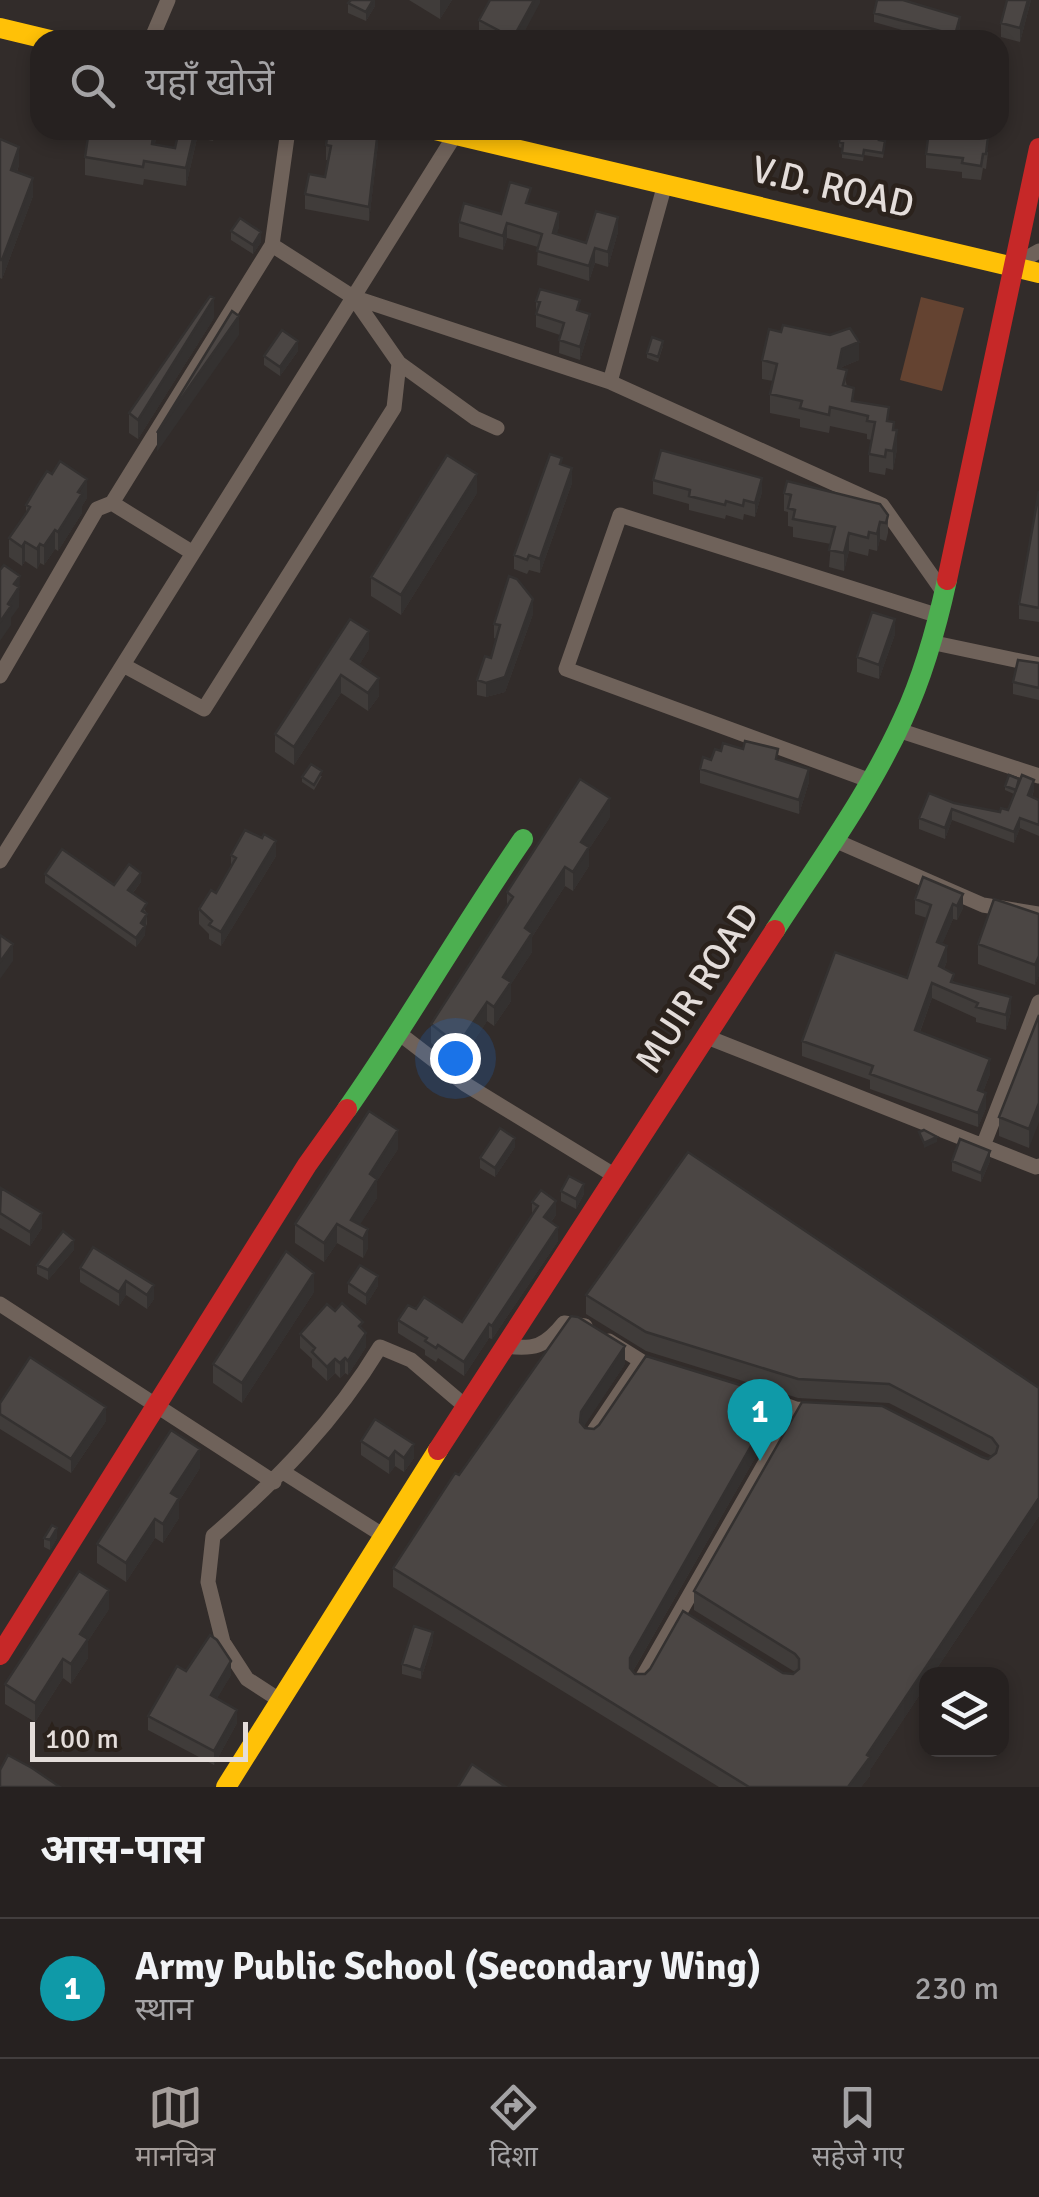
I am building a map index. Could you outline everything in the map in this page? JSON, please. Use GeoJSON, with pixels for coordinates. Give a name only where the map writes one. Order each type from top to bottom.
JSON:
{"type":"FeatureCollection","features":[{"type":"Feature","properties":{"kind":"main road"},"geometry":{"type":"LineString","coordinates":[[0,28],[30,35]]}},
{"type":"Feature","properties":{"kind":"main road","name":"V.D. ROAD"},"geometry":{"type":"LineString","coordinates":[[479,140],[1039,273]]}},
{"type":"Feature","properties":{"kind":"main road","name":"MUIR ROAD"},"geometry":{"type":"LineString","coordinates":[[226,1787],[465,1406],[618,1177],[871,782],[898,730],[940,616],[1039,148]]}},
{"type":"Feature","properties":{"kind":"main road"},"geometry":{"type":"LineString","coordinates":[[0,1655],[307,1165],[400,1034],[473,912],[523,840]]}},
{"type":"Feature","properties":{"kind":"street"},"geometry":{"type":"LineString","coordinates":[[155,30],[168,0]]}},
{"type":"Feature","properties":{"kind":"street"},"geometry":{"type":"LineString","coordinates":[[0,676],[98,509],[112,503],[272,244],[287,140]]}},
{"type":"Feature","properties":{"kind":"street"},"geometry":{"type":"LineString","coordinates":[[0,861],[353,298],[441,140]]}},
{"type":"Feature","properties":{"kind":"street"},"geometry":{"type":"LineString","coordinates":[[610,382],[665,184]]}},
{"type":"Feature","properties":{"kind":"street"},"geometry":{"type":"LineString","coordinates":[[272,244],[353,298],[610,382],[882,505],[944,593]]}},
{"type":"Feature","properties":{"kind":"street"},"geometry":{"type":"LineString","coordinates":[[1014,265],[1039,251]]}},
{"type":"Feature","properties":{"kind":"street"},"geometry":{"type":"LineString","coordinates":[[353,298],[399,363],[475,418],[496,428]]}},
{"type":"Feature","properties":{"kind":"street"},"geometry":{"type":"LineString","coordinates":[[123,665],[204,709],[394,408],[399,363]]}},
{"type":"Feature","properties":{"kind":"street"},"geometry":{"type":"LineString","coordinates":[[112,503],[193,554]]}},
{"type":"Feature","properties":{"kind":"street"},"geometry":{"type":"LineString","coordinates":[[871,782],[566,669],[620,515],[940,616]]}},
{"type":"Feature","properties":{"kind":"street"},"geometry":{"type":"LineString","coordinates":[[930,642],[1039,665]]}},
{"type":"Feature","properties":{"kind":"street"},"geometry":{"type":"LineString","coordinates":[[898,730],[1039,776]]}},
{"type":"Feature","properties":{"kind":"street"},"geometry":{"type":"LineString","coordinates":[[834,840],[984,906],[1039,914]]}},
{"type":"Feature","properties":{"kind":"street"},"geometry":{"type":"LineString","coordinates":[[983,1146],[1039,1002]]}},
{"type":"Feature","properties":{"kind":"street"},"geometry":{"type":"LineString","coordinates":[[400,1034],[465,1084],[618,1177]]}},
{"type":"Feature","properties":{"kind":"street"},"geometry":{"type":"LineString","coordinates":[[707,1037],[1039,1166]]}},
{"type":"Feature","properties":{"kind":"street"},"geometry":{"type":"LineString","coordinates":[[0,1304],[158,1406],[384,1536]]}},
{"type":"Feature","properties":{"kind":"street"},"geometry":{"type":"LineString","coordinates":[[504,1346],[524,1349],[546,1344],[564,1323],[582,1324],[641,1361],[660,1366]]}},
{"type":"Feature","properties":{"kind":"street"},"geometry":{"type":"LineString","coordinates":[[280,1702],[247,1678],[223,1642],[208,1582],[213,1536],[278,1477],[336,1414],[380,1347],[412,1360],[465,1406]]}},
{"type":"Feature","properties":{"kind":"street"},"geometry":{"type":"LineString","coordinates":[[590,1437],[641,1361]]}},
{"type":"Feature","properties":{"kind":"street"},"geometry":{"type":"LineString","coordinates":[[750,1393],[796,1409],[837,1411]]}},
{"type":"Feature","properties":{"kind":"street"},"geometry":{"type":"LineString","coordinates":[[640,1682],[796,1409]]}},
{"type":"Feature","properties":{"kind":"street"},"geometry":{"type":"LineString","coordinates":[[680,1614],[695,1624]]}},
{"type":"Feature","properties":{"kind":"shaded area"},"geometry":{"type":"Polygon","coordinates":[[[921,297],[964,308],[942,391],[900,380],[921,297]]]}},
{"type":"Feature","properties":{"kind":"building"},"geometry":{"type":"Polygon","coordinates":[[[373,0],[366,12],[348,3],[373,0]]]}},
{"type":"Feature","properties":{"kind":"building"},"geometry":{"type":"Polygon","coordinates":[[[490,0],[534,0],[517,30],[498,30],[479,20],[490,0]]]}},
{"type":"Feature","properties":{"kind":"building"},"geometry":{"type":"Polygon","coordinates":[[[877,0],[903,0],[960,17],[956,30],[937,30],[874,13],[877,0]]]}},
{"type":"Feature","properties":{"kind":"building"},"geometry":{"type":"Polygon","coordinates":[[[1007,0],[1028,0],[1020,28],[1001,23],[1007,0]]]}},
{"type":"Feature","properties":{"kind":"building"},"geometry":{"type":"Polygon","coordinates":[[[0,139],[19,147],[11,170],[33,178],[2,260],[0,260],[0,139]]]}},
{"type":"Feature","properties":{"kind":"building"},"geometry":{"type":"Polygon","coordinates":[[[88,140],[153,140],[152,144],[175,148],[177,140],[193,140],[186,168],[144,161],[143,167],[85,157],[88,140]]]}},
{"type":"Feature","properties":{"kind":"building"},"geometry":{"type":"Polygon","coordinates":[[[327,140],[377,140],[369,207],[305,194],[309,174],[325,177],[331,146],[326,145],[327,140]]]}},
{"type":"Feature","properties":{"kind":"building"},"geometry":{"type":"Polygon","coordinates":[[[928,140],[988,140],[981,166],[962,163],[963,158],[926,154],[928,140]]]}},
{"type":"Feature","properties":{"kind":"building"},"geometry":{"type":"Polygon","coordinates":[[[885,141],[883,153],[864,150],[863,156],[842,153],[843,143],[839,142],[885,141]]]}},
{"type":"Feature","properties":{"kind":"building"},"geometry":{"type":"Polygon","coordinates":[[[510,182],[531,188],[526,203],[559,212],[553,233],[586,243],[596,211],[618,217],[608,252],[595,248],[589,266],[537,251],[542,234],[507,223],[503,236],[459,222],[464,203],[501,214],[510,182]]]}},
{"type":"Feature","properties":{"kind":"building"},"geometry":{"type":"Polygon","coordinates":[[[240,218],[261,232],[253,245],[231,231],[240,218]]]}},
{"type":"Feature","properties":{"kind":"building"},"geometry":{"type":"Polygon","coordinates":[[[540,289],[580,300],[577,310],[590,314],[580,347],[559,340],[564,323],[536,314],[540,289]]]}},
{"type":"Feature","properties":{"kind":"building"},"geometry":{"type":"Polygon","coordinates":[[[210,296],[214,298],[138,420],[129,413],[210,296]]]}},
{"type":"Feature","properties":{"kind":"building"},"geometry":{"type":"Polygon","coordinates":[[[232,311],[239,316],[157,433],[232,311]]]}},
{"type":"Feature","properties":{"kind":"building"},"geometry":{"type":"Polygon","coordinates":[[[783,325],[830,335],[850,328],[859,342],[842,349],[838,368],[847,370],[843,385],[854,388],[852,401],[889,407],[887,421],[894,422],[893,430],[897,430],[893,451],[886,450],[885,457],[869,454],[875,422],[867,421],[868,416],[830,407],[829,415],[800,408],[802,401],[770,394],[777,364],[762,360],[769,329],[781,332],[783,325]]]}},
{"type":"Feature","properties":{"kind":"building"},"geometry":{"type":"Polygon","coordinates":[[[282,330],[298,341],[280,367],[264,356],[282,330]]]}},
{"type":"Feature","properties":{"kind":"building"},"geometry":{"type":"Polygon","coordinates":[[[652,337],[663,341],[658,357],[647,353],[652,337]]]}},
{"type":"Feature","properties":{"kind":"building"},"geometry":{"type":"Polygon","coordinates":[[[661,450],[762,478],[755,503],[744,500],[743,506],[726,501],[725,505],[689,496],[690,490],[653,480],[661,450]]]}},
{"type":"Feature","properties":{"kind":"building"},"geometry":{"type":"Polygon","coordinates":[[[550,454],[562,458],[560,464],[572,468],[540,559],[529,555],[527,560],[514,555],[550,454]]]}},
{"type":"Feature","properties":{"kind":"building"},"geometry":{"type":"Polygon","coordinates":[[[447,455],[477,474],[401,595],[371,577],[447,455]]]}},
{"type":"Feature","properties":{"kind":"building"},"geometry":{"type":"Polygon","coordinates":[[[60,461],[87,479],[78,492],[82,494],[58,532],[55,530],[44,546],[40,544],[37,549],[25,542],[22,547],[9,538],[47,471],[52,474],[60,461]]]}},
{"type":"Feature","properties":{"kind":"building"},"geometry":{"type":"Polygon","coordinates":[[[787,481],[880,504],[888,515],[886,523],[880,522],[877,534],[869,532],[868,538],[849,533],[844,553],[829,550],[835,527],[793,519],[795,510],[788,508],[791,495],[784,493],[787,481]]]}},
{"type":"Feature","properties":{"kind":"building"},"geometry":{"type":"Polygon","coordinates":[[[1039,491],[1039,608],[1019,604],[1039,491]]]}},
{"type":"Feature","properties":{"kind":"building"},"geometry":{"type":"Polygon","coordinates":[[[4,565],[20,576],[14,584],[19,587],[8,604],[11,606],[0,622],[0,570],[4,565]]]}},
{"type":"Feature","properties":{"kind":"building"},"geometry":{"type":"Polygon","coordinates":[[[509,576],[517,579],[533,599],[505,677],[486,683],[477,680],[485,656],[491,658],[500,625],[494,624],[509,576]]]}},
{"type":"Feature","properties":{"kind":"building"},"geometry":{"type":"Polygon","coordinates":[[[872,612],[895,619],[879,665],[857,657],[872,612]]]}},
{"type":"Feature","properties":{"kind":"building"},"geometry":{"type":"Polygon","coordinates":[[[350,619],[369,631],[351,659],[379,678],[368,693],[341,675],[294,747],[275,734],[350,619]]]}},
{"type":"Feature","properties":{"kind":"building"},"geometry":{"type":"Polygon","coordinates":[[[1018,660],[1039,663],[1039,688],[1013,682],[1018,660]]]}},
{"type":"Feature","properties":{"kind":"building"},"geometry":{"type":"Polygon","coordinates":[[[745,741],[778,749],[776,759],[809,769],[799,800],[700,769],[703,757],[711,760],[715,749],[721,751],[723,743],[743,749],[745,741]]]}},
{"type":"Feature","properties":{"kind":"building"},"geometry":{"type":"Polygon","coordinates":[[[311,764],[322,771],[314,785],[302,777],[311,764]]]}},
{"type":"Feature","properties":{"kind":"building"},"geometry":{"type":"Polygon","coordinates":[[[1009,775],[1019,779],[1016,790],[1005,786],[1009,775]]]}},
{"type":"Feature","properties":{"kind":"building"},"geometry":{"type":"Polygon","coordinates":[[[1022,775],[1034,780],[1028,795],[1039,800],[1039,825],[1020,818],[1014,832],[952,809],[945,828],[919,818],[929,793],[954,803],[1000,812],[1001,808],[1008,810],[1022,775]]]}},
{"type":"Feature","properties":{"kind":"building"},"geometry":{"type":"Polygon","coordinates":[[[580,779],[610,798],[581,842],[589,847],[573,872],[565,867],[525,928],[532,933],[503,977],[511,982],[494,1007],[487,1002],[458,1045],[431,1024],[513,897],[507,892],[580,779]]]}},
{"type":"Feature","properties":{"kind":"building"},"geometry":{"type":"Polygon","coordinates":[[[245,830],[276,841],[221,932],[209,925],[212,921],[199,909],[211,890],[216,893],[236,858],[231,855],[245,830]]]}},
{"type":"Feature","properties":{"kind":"building"},"geometry":{"type":"Polygon","coordinates":[[[62,849],[114,885],[129,864],[141,873],[128,890],[147,903],[142,911],[147,914],[141,923],[145,926],[136,938],[45,874],[62,849]]]}},
{"type":"Feature","properties":{"kind":"building"},"geometry":{"type":"Polygon","coordinates":[[[923,877],[963,894],[957,906],[953,904],[937,942],[947,946],[939,966],[954,974],[951,982],[1011,997],[1006,1015],[976,1007],[978,1003],[932,983],[915,1030],[990,1059],[978,1090],[986,1093],[978,1113],[870,1074],[873,1066],[802,1041],[835,952],[907,978],[931,905],[915,899],[923,877]]]}},
{"type":"Feature","properties":{"kind":"building"},"geometry":{"type":"Polygon","coordinates":[[[994,899],[1039,914],[1039,956],[1035,965],[978,944],[994,899]]]}},
{"type":"Feature","properties":{"kind":"building"},"geometry":{"type":"Polygon","coordinates":[[[0,935],[13,944],[0,962],[0,935]]]}},
{"type":"Feature","properties":{"kind":"building"},"geometry":{"type":"Polygon","coordinates":[[[1039,1015],[1039,1103],[1029,1129],[999,1117],[1039,1015]]]}},
{"type":"Feature","properties":{"kind":"building"},"geometry":{"type":"Polygon","coordinates":[[[369,1111],[398,1130],[370,1174],[377,1179],[351,1220],[368,1229],[363,1239],[337,1224],[324,1243],[295,1224],[369,1111]]]}},
{"type":"Feature","properties":{"kind":"building"},"geometry":{"type":"Polygon","coordinates":[[[500,1128],[515,1138],[495,1168],[480,1158],[500,1128]]]}},
{"type":"Feature","properties":{"kind":"building"},"geometry":{"type":"Polygon","coordinates":[[[924,1130],[937,1137],[924,1143],[919,1132],[924,1130]]]}},
{"type":"Feature","properties":{"kind":"building"},"geometry":{"type":"Polygon","coordinates":[[[960,1139],[990,1151],[981,1173],[952,1161],[960,1139]]]}},
{"type":"Feature","properties":{"kind":"building"},"geometry":{"type":"Polygon","coordinates":[[[688,1152],[1039,1388],[1039,1498],[926,1667],[919,1667],[919,1677],[848,1787],[749,1787],[393,1568],[455,1473],[459,1475],[571,1316],[625,1346],[581,1412],[580,1422],[585,1428],[599,1425],[646,1356],[779,1397],[630,1658],[635,1674],[645,1674],[650,1669],[683,1611],[783,1673],[793,1674],[799,1669],[795,1654],[694,1591],[802,1402],[882,1406],[982,1457],[988,1459],[996,1453],[998,1446],[992,1438],[889,1384],[798,1379],[646,1332],[586,1295],[688,1152]]]}},
{"type":"Feature","properties":{"kind":"building"},"geometry":{"type":"Polygon","coordinates":[[[569,1176],[584,1184],[576,1199],[561,1191],[569,1176]]]}},
{"type":"Feature","properties":{"kind":"building"},"geometry":{"type":"Polygon","coordinates":[[[1,1188],[42,1213],[30,1232],[0,1213],[1,1188]]]}},
{"type":"Feature","properties":{"kind":"building"},"geometry":{"type":"Polygon","coordinates":[[[541,1190],[556,1201],[544,1217],[558,1227],[464,1362],[425,1341],[427,1338],[398,1320],[408,1305],[416,1309],[424,1297],[462,1322],[538,1206],[532,1202],[541,1190]]]}},
{"type":"Feature","properties":{"kind":"building"},"geometry":{"type":"Polygon","coordinates":[[[63,1231],[74,1240],[48,1270],[37,1265],[63,1231]]]}},
{"type":"Feature","properties":{"kind":"building"},"geometry":{"type":"Polygon","coordinates":[[[93,1247],[154,1285],[147,1295],[126,1281],[119,1292],[80,1268],[93,1247]]]}},
{"type":"Feature","properties":{"kind":"building"},"geometry":{"type":"Polygon","coordinates":[[[286,1251],[314,1273],[242,1383],[213,1364],[286,1251]]]}},
{"type":"Feature","properties":{"kind":"building"},"geometry":{"type":"Polygon","coordinates":[[[360,1265],[378,1276],[366,1295],[348,1283],[360,1265]]]}},
{"type":"Feature","properties":{"kind":"building"},"geometry":{"type":"Polygon","coordinates":[[[342,1303],[363,1322],[359,1326],[366,1333],[348,1361],[345,1358],[340,1363],[335,1359],[327,1367],[300,1334],[327,1304],[335,1311],[342,1303]]]}},
{"type":"Feature","properties":{"kind":"building"},"geometry":{"type":"Polygon","coordinates":[[[30,1357],[106,1407],[71,1459],[0,1414],[0,1403],[30,1357]]]}},
{"type":"Feature","properties":{"kind":"building"},"geometry":{"type":"Polygon","coordinates":[[[375,1419],[414,1444],[404,1458],[395,1451],[389,1459],[361,1441],[375,1419]]]}},
{"type":"Feature","properties":{"kind":"building"},"geometry":{"type":"Polygon","coordinates":[[[171,1430],[200,1449],[171,1493],[179,1498],[163,1524],[155,1519],[126,1563],[97,1544],[171,1430]]]}},
{"type":"Feature","properties":{"kind":"building"},"geometry":{"type":"Polygon","coordinates":[[[52,1525],[57,1528],[50,1540],[44,1538],[52,1525]]]}},
{"type":"Feature","properties":{"kind":"building"},"geometry":{"type":"Polygon","coordinates":[[[79,1571],[109,1590],[80,1634],[88,1639],[71,1664],[63,1659],[35,1703],[5,1684],[79,1571]]]}},
{"type":"Feature","properties":{"kind":"building"},"geometry":{"type":"Polygon","coordinates":[[[414,1626],[433,1632],[421,1670],[402,1664],[414,1626]]]}},
{"type":"Feature","properties":{"kind":"building"},"geometry":{"type":"Polygon","coordinates":[[[210,1635],[231,1661],[211,1695],[237,1710],[214,1751],[148,1716],[177,1666],[186,1671],[210,1635]]]}},
{"type":"Feature","properties":{"kind":"building"},"geometry":{"type":"Polygon","coordinates":[[[8,1755],[60,1787],[0,1787],[0,1770],[8,1755]]]}},
{"type":"Feature","properties":{"kind":"building"},"geometry":{"type":"Polygon","coordinates":[[[472,1764],[506,1787],[458,1787],[472,1764]]]}},
{"type":"Feature","properties":{"kind":"traffic: fast"},"geometry":{"type":"LineString","coordinates":[[775,930],[890,747],[923,668],[947,580]]}},
{"type":"Feature","properties":{"kind":"traffic: fast"},"geometry":{"type":"LineString","coordinates":[[347,1109],[523,839]]}},
{"type":"Feature","properties":{"kind":"traffic: slow"},"geometry":{"type":"LineString","coordinates":[[0,28],[30,35]]}},
{"type":"Feature","properties":{"kind":"traffic: slow"},"geometry":{"type":"LineString","coordinates":[[477,140],[1039,273]]}},
{"type":"Feature","properties":{"kind":"traffic: slow"},"geometry":{"type":"LineString","coordinates":[[226,1787],[438,1450]]}},
{"type":"Feature","properties":{"kind":"traffic: jam"},"geometry":{"type":"LineString","coordinates":[[947,580],[1039,148]]}},
{"type":"Feature","properties":{"kind":"traffic: jam"},"geometry":{"type":"LineString","coordinates":[[438,1450],[775,930]]}},
{"type":"Feature","properties":{"kind":"traffic: jam"},"geometry":{"type":"LineString","coordinates":[[0,1655],[307,1165],[347,1109]]}},
{"type":"Feature","properties":{"kind":"place","name":"Army Public School (Secondary Wing)"},"geometry":{"type":"Point","coordinates":[760,1461]}}]}
